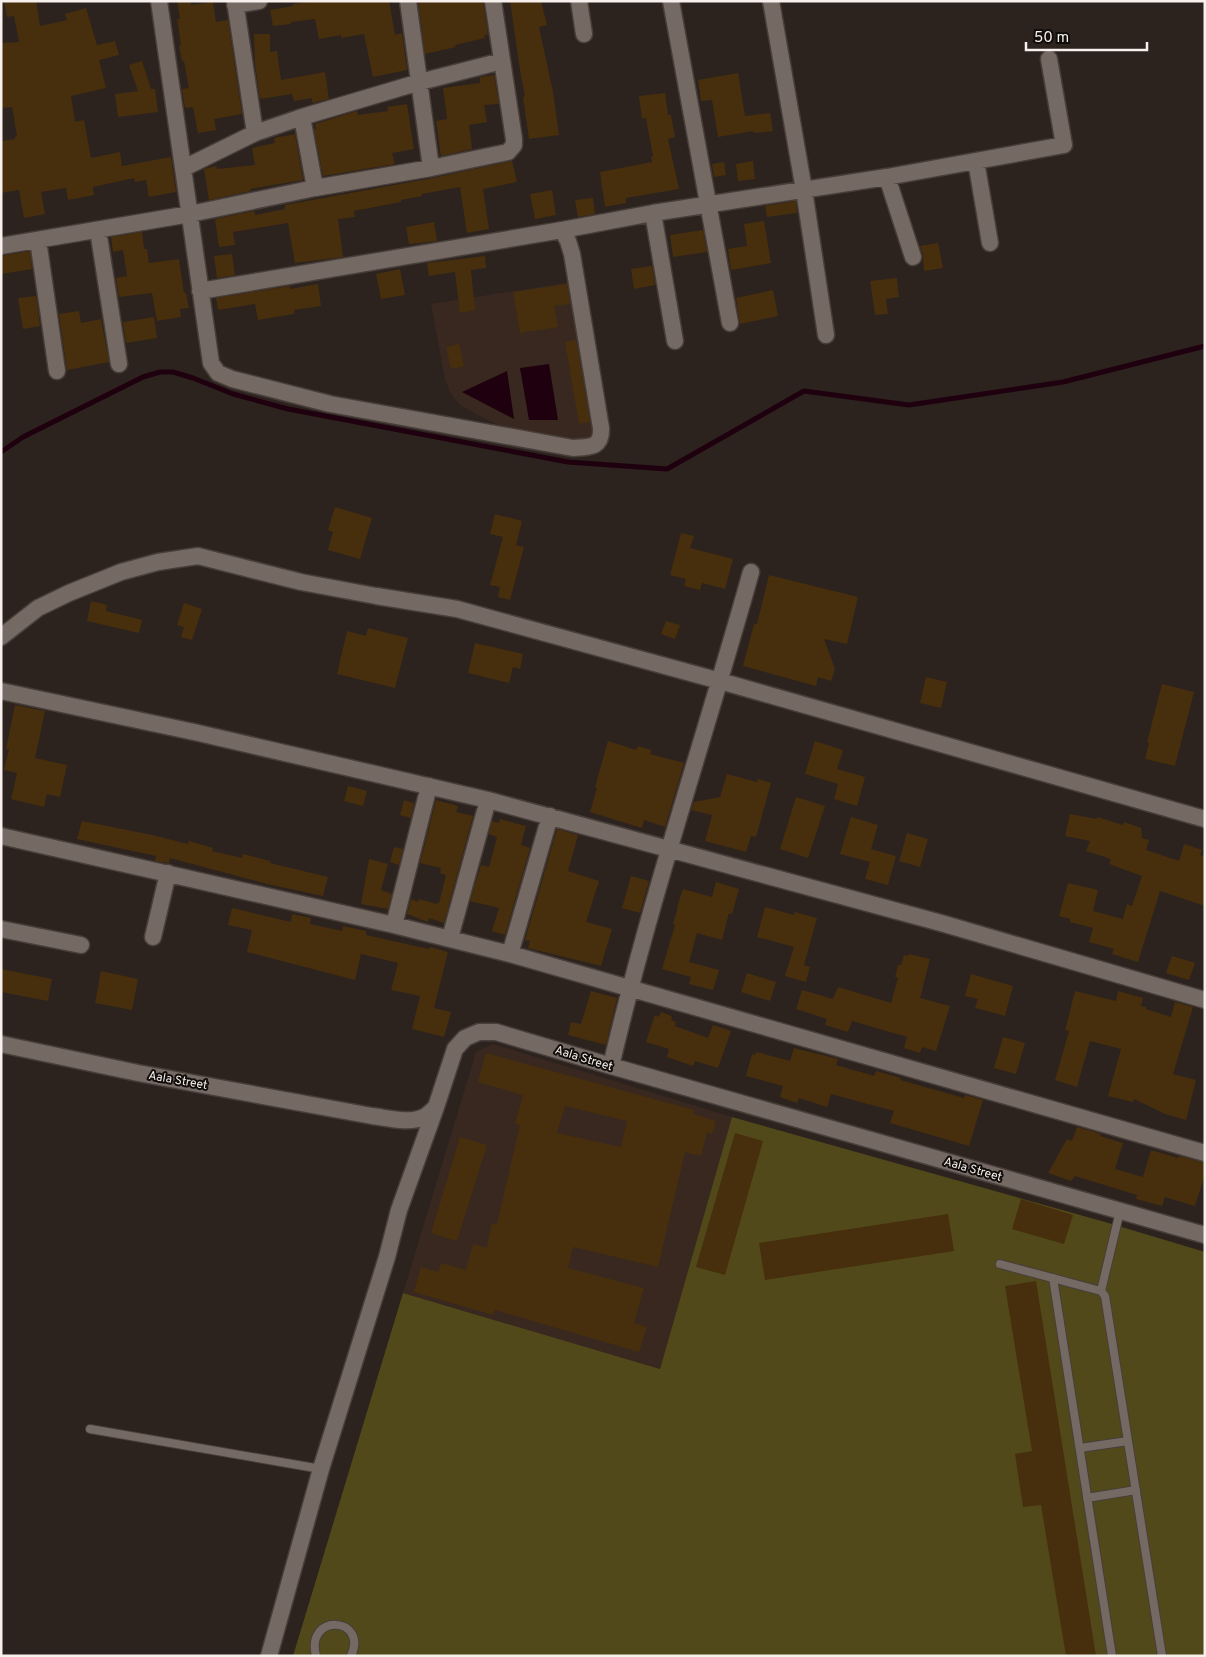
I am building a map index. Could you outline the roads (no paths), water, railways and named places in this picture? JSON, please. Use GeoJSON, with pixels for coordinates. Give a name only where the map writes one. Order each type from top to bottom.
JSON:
{"type":"FeatureCollection","features":[{"type":"Feature","properties":{"kind":"street"},"geometry":{"type":"LineString","coordinates":[[160,1],[211,363],[218,373],[232,379],[330,404],[573,448],[596,444],[602,437],[602,428],[572,254],[562,230]]}},
{"type":"Feature","properties":{"kind":"street"},"geometry":{"type":"LineString","coordinates":[[255,133],[235,3],[259,1]]}},
{"type":"Feature","properties":{"kind":"street"},"geometry":{"type":"LineString","coordinates":[[408,1],[431,168]]}},
{"type":"Feature","properties":{"kind":"street"},"geometry":{"type":"LineString","coordinates":[[1,246],[190,214],[315,188],[431,168],[508,152],[514,145],[514,139],[493,1]]}},
{"type":"Feature","properties":{"kind":"street"},"geometry":{"type":"LineString","coordinates":[[579,1],[584,34]]}},
{"type":"Feature","properties":{"kind":"street"},"geometry":{"type":"LineString","coordinates":[[671,1],[730,323]]}},
{"type":"Feature","properties":{"kind":"street"},"geometry":{"type":"LineString","coordinates":[[771,1],[804,190],[826,335]]}},
{"type":"Feature","properties":{"kind":"street"},"geometry":{"type":"LineString","coordinates":[[200,291],[653,213],[887,177],[1064,146],[1049,59]]}},
{"type":"Feature","properties":{"kind":"street"},"geometry":{"type":"LineString","coordinates":[[184,168],[255,133],[302,116],[502,61]]}},
{"type":"Feature","properties":{"kind":"street"},"geometry":{"type":"LineString","coordinates":[[302,116],[315,188]]}},
{"type":"Feature","properties":{"kind":"street"},"geometry":{"type":"LineString","coordinates":[[976,161],[990,243]]}},
{"type":"Feature","properties":{"kind":"street"},"geometry":{"type":"LineString","coordinates":[[887,177],[913,258]]}},
{"type":"Feature","properties":{"kind":"street"},"geometry":{"type":"LineString","coordinates":[[653,213],[675,340]]}},
{"type":"Feature","properties":{"kind":"street"},"geometry":{"type":"LineString","coordinates":[[98,230],[119,364]]}},
{"type":"Feature","properties":{"kind":"street"},"geometry":{"type":"LineString","coordinates":[[38,240],[57,371]]}},
{"type":"Feature","properties":{"kind":"street"},"geometry":{"type":"LineString","coordinates":[[1,637],[38,608],[69,593],[121,572],[158,562],[198,556],[301,582],[457,609],[720,681],[1205,819]]}},
{"type":"Feature","properties":{"kind":"street"},"geometry":{"type":"LineString","coordinates":[[610,1066],[629,989],[668,850],[751,572]]}},
{"type":"Feature","properties":{"kind":"street"},"geometry":{"type":"LineString","coordinates":[[1,691],[194,732],[488,800],[941,923],[1205,1000]]}},
{"type":"Feature","properties":{"kind":"street"},"geometry":{"type":"LineString","coordinates":[[394,925],[429,786]]}},
{"type":"Feature","properties":{"kind":"street"},"geometry":{"type":"LineString","coordinates":[[450,938],[488,800]]}},
{"type":"Feature","properties":{"kind":"street"},"geometry":{"type":"LineString","coordinates":[[510,954],[550,816]]}},
{"type":"Feature","properties":{"kind":"street"},"geometry":{"type":"LineString","coordinates":[[1,836],[450,938],[1205,1153]]}},
{"type":"Feature","properties":{"kind":"street"},"geometry":{"type":"LineString","coordinates":[[153,937],[168,873]]}},
{"type":"Feature","properties":{"kind":"street"},"geometry":{"type":"LineString","coordinates":[[1,929],[80,945]]}},
{"type":"Feature","properties":{"kind":"street","name":"Aala Street"},"geometry":{"type":"LineString","coordinates":[[1,1044],[138,1073],[400,1120],[424,1117],[436,1106],[455,1049],[465,1038],[480,1032],[496,1032],[1205,1235]]}},
{"type":"Feature","properties":{"kind":"street"},"geometry":{"type":"LineString","coordinates":[[269,1656],[321,1469],[387,1257],[399,1210],[436,1106]]}},
{"type":"Feature","properties":{"kind":"lane"},"geometry":{"type":"LineString","coordinates":[[1101,1291],[1120,1211]]}},
{"type":"Feature","properties":{"kind":"lane"},"geometry":{"type":"LineString","coordinates":[[1000,1264],[1101,1291],[1105,1296],[1162,1656]]}},
{"type":"Feature","properties":{"kind":"lane"},"geometry":{"type":"LineString","coordinates":[[1053,1278],[1112,1656]]}},
{"type":"Feature","properties":{"kind":"lane"},"geometry":{"type":"LineString","coordinates":[[90,1429],[321,1469]]}},
{"type":"Feature","properties":{"kind":"lane"},"geometry":{"type":"LineString","coordinates":[[1080,1448],[1128,1441]]}},
{"type":"Feature","properties":{"kind":"lane"},"geometry":{"type":"LineString","coordinates":[[1087,1498],[1136,1490]]}},
{"type":"Feature","properties":{"kind":"lane"},"geometry":{"type":"LineString","coordinates":[[316,1656],[314,1645],[319,1632],[324,1627],[336,1624],[343,1626],[352,1634],[355,1648],[351,1656]]}},
{"type":"Feature","properties":{"kind":"waterway"},"geometry":{"type":"LineString","coordinates":[[1,452],[23,437],[143,377],[160,372],[173,372],[233,394],[288,409],[568,462],[667,469],[804,391],[909,405],[1063,382],[1205,346]]}}]}
